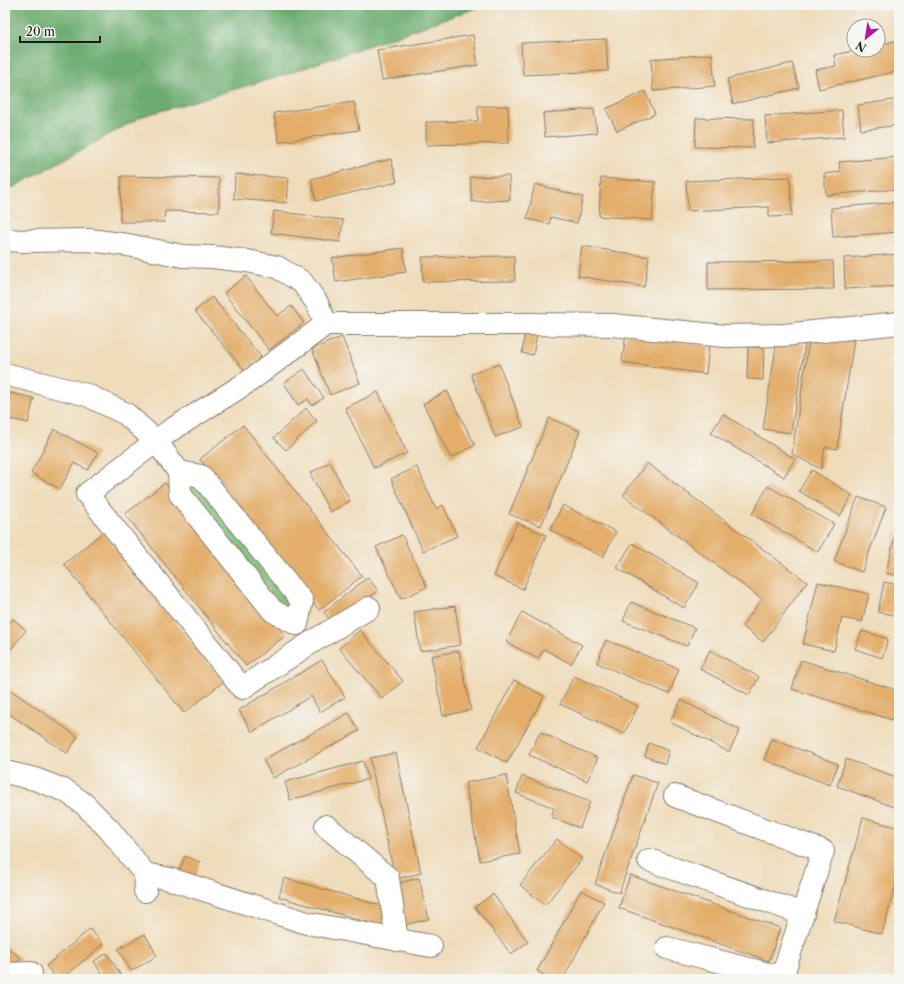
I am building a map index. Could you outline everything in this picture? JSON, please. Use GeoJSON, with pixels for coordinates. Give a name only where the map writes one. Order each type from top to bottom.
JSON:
{"type":"FeatureCollection","features":[{"type":"Feature","properties":{"kind":"street"},"geometry":{"type":"LineString","coordinates":[[5,240],[90,240],[128,245],[183,256],[240,260],[277,267],[302,282],[317,303],[326,324]]}},
{"type":"Feature","properties":{"kind":"street"},"geometry":{"type":"LineString","coordinates":[[369,608],[312,642],[242,688],[87,494],[168,432],[248,382],[326,324],[612,325],[725,336],[784,336],[899,322]]}},
{"type":"Feature","properties":{"kind":"street"},"geometry":{"type":"LineString","coordinates":[[5,374],[87,395],[126,414],[156,441],[179,472],[180,494],[273,611],[297,624],[312,642]]}},
{"type":"Feature","properties":{"kind":"street"},"geometry":{"type":"LineString","coordinates":[[179,472],[201,476],[302,601],[297,624]]}},
{"type":"Feature","properties":{"kind":"street"},"geometry":{"type":"LineString","coordinates":[[5,772],[35,779],[66,791],[84,804],[108,828],[145,882],[170,879],[307,923],[431,946]]}},
{"type":"Feature","properties":{"kind":"street"},"geometry":{"type":"LineString","coordinates":[[667,948],[785,978],[802,914],[823,851],[675,796]]}},
{"type":"Feature","properties":{"kind":"street"},"geometry":{"type":"LineString","coordinates":[[326,826],[388,878],[397,940]]}},
{"type":"Feature","properties":{"kind":"street"},"geometry":{"type":"LineString","coordinates":[[649,860],[802,914]]}},
{"type":"Feature","properties":{"kind":"street"},"geometry":{"type":"LineString","coordinates":[[5,974],[31,973]]}},
{"type":"Feature","properties":{"kind":"green space"},"geometry":{"type":"Polygon","coordinates":[[[5,5],[485,5],[284,75],[143,116],[5,192],[5,5]]]}},
{"type":"Feature","properties":{"kind":"green space"},"geometry":{"type":"Polygon","coordinates":[[[195,484],[289,594],[291,605],[284,609],[189,490],[195,484]]]}},
{"type":"Feature","properties":{"kind":"building"},"geometry":{"type":"Polygon","coordinates":[[[473,35],[478,65],[382,80],[377,50],[473,35]]]}},
{"type":"Feature","properties":{"kind":"building"},"geometry":{"type":"Polygon","coordinates":[[[606,39],[608,71],[523,75],[521,43],[606,39]]]}},
{"type":"Feature","properties":{"kind":"building"},"geometry":{"type":"Polygon","coordinates":[[[899,40],[899,71],[819,89],[815,70],[836,66],[834,55],[846,52],[846,58],[886,58],[886,43],[899,40]]]}},
{"type":"Feature","properties":{"kind":"building"},"geometry":{"type":"Polygon","coordinates":[[[712,54],[715,86],[653,91],[651,59],[712,54]]]}},
{"type":"Feature","properties":{"kind":"building"},"geometry":{"type":"Polygon","coordinates":[[[792,63],[799,88],[733,104],[727,79],[792,63]]]}},
{"type":"Feature","properties":{"kind":"building"},"geometry":{"type":"Polygon","coordinates":[[[645,91],[655,114],[617,131],[606,109],[645,91]]]}},
{"type":"Feature","properties":{"kind":"building"},"geometry":{"type":"Polygon","coordinates":[[[899,99],[899,125],[861,130],[858,105],[899,99]]]}},
{"type":"Feature","properties":{"kind":"building"},"geometry":{"type":"Polygon","coordinates":[[[354,102],[359,130],[279,142],[274,113],[354,102]]]}},
{"type":"Feature","properties":{"kind":"building"},"geometry":{"type":"Polygon","coordinates":[[[478,106],[508,106],[509,143],[426,145],[426,122],[478,121],[478,106]]]}},
{"type":"Feature","properties":{"kind":"building"},"geometry":{"type":"Polygon","coordinates":[[[594,109],[597,133],[545,137],[543,113],[594,109]]]}},
{"type":"Feature","properties":{"kind":"building"},"geometry":{"type":"Polygon","coordinates":[[[842,110],[844,137],[767,143],[765,116],[842,110]]]}},
{"type":"Feature","properties":{"kind":"building"},"geometry":{"type":"Polygon","coordinates":[[[696,118],[754,119],[753,148],[695,147],[696,118]]]}},
{"type":"Feature","properties":{"kind":"building"},"geometry":{"type":"Polygon","coordinates":[[[899,157],[899,189],[826,195],[824,174],[840,172],[839,162],[899,157]]]}},
{"type":"Feature","properties":{"kind":"building"},"geometry":{"type":"Polygon","coordinates":[[[391,159],[397,182],[316,201],[311,179],[391,159]]]}},
{"type":"Feature","properties":{"kind":"building"},"geometry":{"type":"Polygon","coordinates":[[[235,174],[289,178],[287,203],[234,199],[235,174]]]}},
{"type":"Feature","properties":{"kind":"building"},"geometry":{"type":"Polygon","coordinates":[[[121,176],[219,178],[219,212],[165,211],[164,222],[120,222],[121,176]]]}},
{"type":"Feature","properties":{"kind":"building"},"geometry":{"type":"Polygon","coordinates":[[[509,176],[510,200],[472,202],[470,177],[509,176]]]}},
{"type":"Feature","properties":{"kind":"building"},"geometry":{"type":"Polygon","coordinates":[[[790,177],[792,216],[769,217],[769,207],[688,211],[686,181],[790,177]]]}},
{"type":"Feature","properties":{"kind":"building"},"geometry":{"type":"Polygon","coordinates":[[[601,178],[655,182],[652,220],[599,216],[601,178]]]}},
{"type":"Feature","properties":{"kind":"building"},"geometry":{"type":"Polygon","coordinates":[[[535,184],[583,197],[577,223],[551,217],[549,224],[527,219],[535,184]]]}},
{"type":"Feature","properties":{"kind":"building"},"geometry":{"type":"Polygon","coordinates":[[[899,202],[899,232],[833,237],[831,208],[899,202]]]}},
{"type":"Feature","properties":{"kind":"building"},"geometry":{"type":"Polygon","coordinates":[[[274,211],[343,220],[340,242],[271,233],[274,211]]]}},
{"type":"Feature","properties":{"kind":"building"},"geometry":{"type":"Polygon","coordinates":[[[582,246],[649,257],[644,287],[578,276],[582,246]]]}},
{"type":"Feature","properties":{"kind":"building"},"geometry":{"type":"Polygon","coordinates":[[[403,248],[406,272],[336,282],[332,258],[403,248]]]}},
{"type":"Feature","properties":{"kind":"building"},"geometry":{"type":"Polygon","coordinates":[[[899,254],[899,286],[845,289],[844,258],[899,254]]]}},
{"type":"Feature","properties":{"kind":"building"},"geometry":{"type":"Polygon","coordinates":[[[514,256],[515,281],[423,282],[422,257],[514,256]]]}},
{"type":"Feature","properties":{"kind":"building"},"geometry":{"type":"Polygon","coordinates":[[[833,261],[834,289],[708,290],[708,262],[833,261]]]}},
{"type":"Feature","properties":{"kind":"building"},"geometry":{"type":"Polygon","coordinates":[[[246,276],[277,316],[291,306],[304,323],[269,350],[224,293],[246,276]]]}},
{"type":"Feature","properties":{"kind":"building"},"geometry":{"type":"Polygon","coordinates":[[[212,297],[261,357],[245,371],[195,311],[212,297]]]}},
{"type":"Feature","properties":{"kind":"building"},"geometry":{"type":"Polygon","coordinates":[[[525,331],[537,333],[533,355],[522,353],[525,331]]]}},
{"type":"Feature","properties":{"kind":"building"},"geometry":{"type":"Polygon","coordinates":[[[626,334],[709,345],[706,374],[622,362],[626,334]]]}},
{"type":"Feature","properties":{"kind":"building"},"geometry":{"type":"Polygon","coordinates":[[[810,334],[854,340],[837,449],[825,447],[821,469],[792,454],[810,334]]]}},
{"type":"Feature","properties":{"kind":"building"},"geometry":{"type":"Polygon","coordinates":[[[342,337],[360,383],[330,395],[312,349],[342,337]]]}},
{"type":"Feature","properties":{"kind":"building"},"geometry":{"type":"Polygon","coordinates":[[[777,340],[805,345],[791,433],[763,429],[777,340]]]}},
{"type":"Feature","properties":{"kind":"building"},"geometry":{"type":"Polygon","coordinates":[[[748,347],[764,348],[763,380],[747,379],[748,347]]]}},
{"type":"Feature","properties":{"kind":"building"},"geometry":{"type":"Polygon","coordinates":[[[499,364],[523,427],[495,437],[471,374],[499,364]]]}},
{"type":"Feature","properties":{"kind":"building"},"geometry":{"type":"Polygon","coordinates":[[[304,369],[324,398],[312,405],[308,399],[298,405],[284,383],[304,369]]]}},
{"type":"Feature","properties":{"kind":"building"},"geometry":{"type":"Polygon","coordinates":[[[447,391],[475,445],[451,458],[423,404],[447,391]]]}},
{"type":"Feature","properties":{"kind":"building"},"geometry":{"type":"Polygon","coordinates":[[[5,392],[34,398],[28,423],[5,418],[5,392]]]}},
{"type":"Feature","properties":{"kind":"building"},"geometry":{"type":"Polygon","coordinates":[[[378,392],[407,453],[374,468],[345,408],[378,392]]]}},
{"type":"Feature","properties":{"kind":"building"},"geometry":{"type":"Polygon","coordinates":[[[306,408],[317,421],[286,450],[274,438],[306,408]]]}},
{"type":"Feature","properties":{"kind":"building"},"geometry":{"type":"Polygon","coordinates":[[[723,414],[795,459],[784,477],[711,433],[723,414]]]}},
{"type":"Feature","properties":{"kind":"building"},"geometry":{"type":"Polygon","coordinates":[[[549,418],[580,431],[541,526],[509,514],[549,418]]]}},
{"type":"Feature","properties":{"kind":"building"},"geometry":{"type":"Polygon","coordinates":[[[243,425],[362,576],[319,610],[200,459],[243,425]]]}},
{"type":"Feature","properties":{"kind":"building"},"geometry":{"type":"Polygon","coordinates":[[[54,429],[98,453],[88,470],[74,463],[60,489],[31,473],[54,429]]]}},
{"type":"Feature","properties":{"kind":"building"},"geometry":{"type":"Polygon","coordinates":[[[330,462],[350,501],[330,512],[310,473],[330,462]]]}},
{"type":"Feature","properties":{"kind":"building"},"geometry":{"type":"Polygon","coordinates":[[[647,463],[807,582],[763,642],[742,626],[762,599],[623,495],[647,463]]]}},
{"type":"Feature","properties":{"kind":"building"},"geometry":{"type":"Polygon","coordinates":[[[417,467],[436,509],[443,505],[457,536],[423,551],[391,479],[417,467]]]}},
{"type":"Feature","properties":{"kind":"building"},"geometry":{"type":"Polygon","coordinates":[[[812,470],[852,495],[840,516],[799,491],[812,470]]]}},
{"type":"Feature","properties":{"kind":"building"},"geometry":{"type":"Polygon","coordinates":[[[165,483],[285,636],[246,666],[125,514],[165,483]]]}},
{"type":"Feature","properties":{"kind":"building"},"geometry":{"type":"Polygon","coordinates":[[[768,486],[834,524],[818,552],[752,514],[768,486]]]}},
{"type":"Feature","properties":{"kind":"building"},"geometry":{"type":"Polygon","coordinates":[[[858,497],[886,507],[862,572],[834,561],[858,497]]]}},
{"type":"Feature","properties":{"kind":"building"},"geometry":{"type":"Polygon","coordinates":[[[563,505],[616,532],[603,557],[550,530],[563,505]]]}},
{"type":"Feature","properties":{"kind":"building"},"geometry":{"type":"Polygon","coordinates":[[[517,523],[546,535],[523,589],[494,576],[517,523]]]}},
{"type":"Feature","properties":{"kind":"building"},"geometry":{"type":"Polygon","coordinates":[[[103,532],[223,682],[184,713],[64,564],[103,532]]]}},
{"type":"Feature","properties":{"kind":"building"},"geometry":{"type":"Polygon","coordinates":[[[896,532],[899,533],[899,576],[886,573],[896,532]]]}},
{"type":"Feature","properties":{"kind":"building"},"geometry":{"type":"Polygon","coordinates":[[[402,535],[427,587],[401,599],[376,547],[402,535]]]}},
{"type":"Feature","properties":{"kind":"building"},"geometry":{"type":"Polygon","coordinates":[[[632,543],[699,583],[684,608],[617,568],[632,543]]]}},
{"type":"Feature","properties":{"kind":"building"},"geometry":{"type":"Polygon","coordinates":[[[368,577],[378,591],[334,625],[324,612],[368,577]]]}},
{"type":"Feature","properties":{"kind":"building"},"geometry":{"type":"Polygon","coordinates":[[[818,582],[869,594],[862,622],[842,618],[834,651],[803,644],[818,582]]]}},
{"type":"Feature","properties":{"kind":"building"},"geometry":{"type":"Polygon","coordinates":[[[884,582],[899,585],[899,616],[878,612],[884,582]]]}},
{"type":"Feature","properties":{"kind":"building"},"geometry":{"type":"Polygon","coordinates":[[[631,602],[695,628],[687,646],[623,621],[631,602]]]}},
{"type":"Feature","properties":{"kind":"building"},"geometry":{"type":"Polygon","coordinates":[[[455,606],[461,645],[420,651],[414,612],[455,606]]]}},
{"type":"Feature","properties":{"kind":"building"},"geometry":{"type":"Polygon","coordinates":[[[522,612],[582,645],[571,664],[544,649],[538,659],[506,642],[522,612]]]}},
{"type":"Feature","properties":{"kind":"building"},"geometry":{"type":"Polygon","coordinates":[[[13,619],[26,630],[5,657],[5,629],[13,619]]]}},
{"type":"Feature","properties":{"kind":"building"},"geometry":{"type":"Polygon","coordinates":[[[360,630],[403,681],[382,699],[339,648],[360,630]]]}},
{"type":"Feature","properties":{"kind":"building"},"geometry":{"type":"Polygon","coordinates":[[[862,631],[888,639],[882,658],[855,649],[862,631]]]}},
{"type":"Feature","properties":{"kind":"building"},"geometry":{"type":"Polygon","coordinates":[[[606,640],[679,669],[669,694],[597,663],[606,640]]]}},
{"type":"Feature","properties":{"kind":"building"},"geometry":{"type":"Polygon","coordinates":[[[710,650],[759,677],[749,695],[700,669],[710,650]]]}},
{"type":"Feature","properties":{"kind":"building"},"geometry":{"type":"Polygon","coordinates":[[[459,651],[471,710],[443,716],[431,656],[459,651]]]}},
{"type":"Feature","properties":{"kind":"building"},"geometry":{"type":"Polygon","coordinates":[[[322,660],[345,697],[320,712],[311,696],[252,732],[239,710],[322,660]]]}},
{"type":"Feature","properties":{"kind":"building"},"geometry":{"type":"Polygon","coordinates":[[[801,660],[899,691],[899,722],[792,689],[801,660]]]}},
{"type":"Feature","properties":{"kind":"building"},"geometry":{"type":"Polygon","coordinates":[[[574,676],[638,706],[624,734],[560,704],[574,676]]]}},
{"type":"Feature","properties":{"kind":"building"},"geometry":{"type":"Polygon","coordinates":[[[514,680],[544,696],[507,763],[478,747],[514,680]]]}},
{"type":"Feature","properties":{"kind":"building"},"geometry":{"type":"Polygon","coordinates":[[[5,686],[78,737],[67,753],[5,711],[5,686]]]}},
{"type":"Feature","properties":{"kind":"building"},"geometry":{"type":"Polygon","coordinates":[[[681,700],[740,730],[729,752],[670,722],[681,700]]]}},
{"type":"Feature","properties":{"kind":"building"},"geometry":{"type":"Polygon","coordinates":[[[349,713],[359,731],[273,778],[263,760],[349,713]]]}},
{"type":"Feature","properties":{"kind":"building"},"geometry":{"type":"Polygon","coordinates":[[[540,732],[598,758],[587,781],[529,755],[540,732]]]}},
{"type":"Feature","properties":{"kind":"building"},"geometry":{"type":"Polygon","coordinates":[[[772,739],[838,764],[830,785],[764,760],[772,739]]]}},
{"type":"Feature","properties":{"kind":"building"},"geometry":{"type":"Polygon","coordinates":[[[649,743],[669,751],[665,764],[645,756],[649,743]]]}},
{"type":"Feature","properties":{"kind":"building"},"geometry":{"type":"Polygon","coordinates":[[[396,753],[421,873],[395,879],[370,758],[396,753]]]}},
{"type":"Feature","properties":{"kind":"building"},"geometry":{"type":"Polygon","coordinates":[[[846,759],[899,778],[899,793],[894,807],[837,786],[846,759]]]}},
{"type":"Feature","properties":{"kind":"building"},"geometry":{"type":"Polygon","coordinates":[[[363,761],[368,779],[290,800],[285,782],[363,761]]]}},
{"type":"Feature","properties":{"kind":"building"},"geometry":{"type":"Polygon","coordinates":[[[506,775],[520,854],[480,861],[465,783],[506,775]]]}},
{"type":"Feature","properties":{"kind":"building"},"geometry":{"type":"Polygon","coordinates":[[[633,775],[658,783],[619,893],[595,884],[633,775]]]}},
{"type":"Feature","properties":{"kind":"building"},"geometry":{"type":"Polygon","coordinates":[[[522,776],[590,802],[580,828],[551,817],[554,808],[516,793],[522,776]]]}},
{"type":"Feature","properties":{"kind":"building"},"geometry":{"type":"Polygon","coordinates":[[[863,818],[899,828],[899,874],[882,934],[834,921],[863,818]]]}},
{"type":"Feature","properties":{"kind":"building"},"geometry":{"type":"Polygon","coordinates":[[[557,839],[582,859],[545,905],[520,885],[557,839]]]}},
{"type":"Feature","properties":{"kind":"building"},"geometry":{"type":"Polygon","coordinates":[[[185,856],[200,862],[195,876],[179,871],[185,856]]]}},
{"type":"Feature","properties":{"kind":"building"},"geometry":{"type":"Polygon","coordinates":[[[630,875],[780,928],[769,961],[619,908],[630,875]]]}},
{"type":"Feature","properties":{"kind":"building"},"geometry":{"type":"Polygon","coordinates":[[[284,878],[390,908],[385,927],[279,897],[284,878]]]}},
{"type":"Feature","properties":{"kind":"building"},"geometry":{"type":"Polygon","coordinates":[[[419,878],[429,919],[405,925],[395,884],[419,878]]]}},
{"type":"Feature","properties":{"kind":"building"},"geometry":{"type":"Polygon","coordinates":[[[581,890],[604,902],[563,979],[551,979],[537,971],[581,890]]]}},
{"type":"Feature","properties":{"kind":"building"},"geometry":{"type":"Polygon","coordinates":[[[493,894],[528,942],[511,954],[475,907],[493,894]]]}},
{"type":"Feature","properties":{"kind":"building"},"geometry":{"type":"Polygon","coordinates":[[[90,929],[103,944],[62,979],[57,979],[46,966],[90,929]]]}},
{"type":"Feature","properties":{"kind":"building"},"geometry":{"type":"Polygon","coordinates":[[[145,934],[157,956],[131,971],[118,949],[145,934]]]}},
{"type":"Feature","properties":{"kind":"building"},"geometry":{"type":"Polygon","coordinates":[[[5,946],[21,958],[12,970],[5,965],[5,946]]]}},
{"type":"Feature","properties":{"kind":"building"},"geometry":{"type":"Polygon","coordinates":[[[107,953],[121,976],[116,979],[105,979],[94,961],[107,953]]]}}]}
